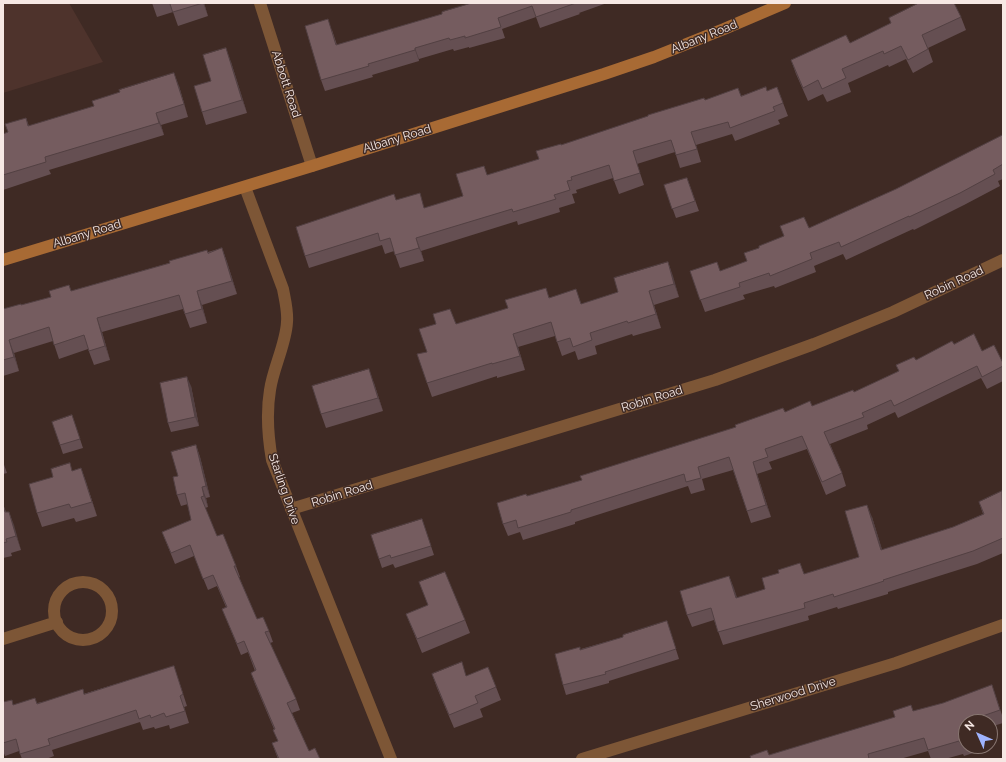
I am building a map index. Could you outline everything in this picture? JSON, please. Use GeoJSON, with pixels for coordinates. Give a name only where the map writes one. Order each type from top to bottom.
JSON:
{"type":"FeatureCollection","features":[{"type":"Feature","properties":{"kind":"street","name":"Abbott Road"},"geometry":{"type":"LineString","coordinates":[[260,3],[312,166]]}},
{"type":"Feature","properties":{"kind":"street","name":"Albany Road"},"geometry":{"type":"LineString","coordinates":[[3,260],[312,166],[596,77],[654,57],[724,30],[785,3]]}},
{"type":"Feature","properties":{"kind":"street","name":"Starling Drive"},"geometry":{"type":"LineString","coordinates":[[245,186],[283,289],[288,322],[273,374],[270,391],[268,436],[272,460],[391,759]]}},
{"type":"Feature","properties":{"kind":"street","name":"Robin Road"},"geometry":{"type":"LineString","coordinates":[[291,509],[715,380],[814,344],[886,315],[1003,260]]}},
{"type":"Feature","properties":{"kind":"street"},"geometry":{"type":"LineString","coordinates":[[84,582],[94,584],[102,589],[108,597],[111,606],[111,616],[108,625],[95,637],[77,639],[68,636],[61,630],[56,622],[54,613],[55,603],[59,594],[66,587],[75,583],[84,582]]}},
{"type":"Feature","properties":{"kind":"street"},"geometry":{"type":"LineString","coordinates":[[3,638],[56,622]]}},
{"type":"Feature","properties":{"kind":"street","name":"Sherwood Drive"},"geometry":{"type":"LineString","coordinates":[[582,759],[896,663],[1003,625]]}},
{"type":"Feature","properties":{"kind":"shaded area"},"geometry":{"type":"Polygon","coordinates":[[[3,3],[69,3],[103,62],[3,93],[3,3]]]}},
{"type":"Feature","properties":{"kind":"building"},"geometry":{"type":"Polygon","coordinates":[[[170,3],[203,3],[173,12],[170,3]]]}},
{"type":"Feature","properties":{"kind":"building"},"geometry":{"type":"Polygon","coordinates":[[[472,3],[576,3],[536,17],[532,6],[498,18],[501,27],[465,38],[465,36],[450,40],[449,38],[415,48],[415,50],[368,64],[369,66],[321,80],[305,26],[328,19],[336,45],[442,14],[442,12],[472,3]]]}},
{"type":"Feature","properties":{"kind":"building"},"geometry":{"type":"Polygon","coordinates":[[[919,3],[954,3],[961,17],[922,35],[928,49],[908,60],[901,46],[884,54],[883,51],[842,69],[846,78],[822,89],[818,80],[803,88],[791,60],[846,35],[850,43],[891,23],[889,18],[919,3]]]}},
{"type":"Feature","properties":{"kind":"building"},"geometry":{"type":"Polygon","coordinates":[[[226,48],[242,100],[202,112],[194,86],[211,81],[203,55],[226,48]]]}},
{"type":"Feature","properties":{"kind":"building"},"geometry":{"type":"Polygon","coordinates":[[[174,73],[184,104],[156,113],[159,123],[45,157],[46,162],[3,175],[3,134],[8,132],[5,124],[26,118],[28,126],[94,106],[92,101],[120,92],[119,90],[174,73]]]}},
{"type":"Feature","properties":{"kind":"building"},"geometry":{"type":"Polygon","coordinates":[[[766,87],[767,91],[777,87],[783,103],[773,107],[775,111],[730,128],[728,122],[691,132],[697,149],[676,155],[671,140],[633,151],[640,173],[614,181],[609,165],[571,177],[572,180],[567,181],[570,190],[554,195],[556,199],[513,212],[512,209],[416,238],[419,248],[395,255],[390,238],[380,241],[378,233],[305,256],[296,227],[394,194],[396,200],[420,193],[424,208],[463,196],[456,174],[484,166],[487,175],[539,159],[536,151],[561,145],[648,115],[704,98],[705,100],[738,88],[741,96],[766,87]]]}},
{"type":"Feature","properties":{"kind":"building"},"geometry":{"type":"Polygon","coordinates":[[[1003,135],[1003,164],[993,170],[995,174],[960,193],[841,247],[839,242],[810,253],[812,259],[770,276],[769,273],[739,283],[740,287],[700,300],[690,271],[717,262],[720,271],[747,261],[744,253],[759,248],[759,246],[784,236],[780,226],[804,217],[809,228],[896,189],[1003,135]]]}},
{"type":"Feature","properties":{"kind":"building"},"geometry":{"type":"Polygon","coordinates":[[[687,178],[695,201],[672,209],[664,185],[687,178]]]}},
{"type":"Feature","properties":{"kind":"building"},"geometry":{"type":"Polygon","coordinates":[[[222,248],[232,281],[197,291],[202,309],[185,314],[179,295],[97,318],[105,346],[89,351],[84,335],[54,345],[49,327],[9,340],[14,357],[3,360],[3,309],[51,297],[49,291],[69,285],[71,291],[170,263],[169,261],[207,250],[208,253],[222,248]]]}},
{"type":"Feature","properties":{"kind":"building"},"geometry":{"type":"Polygon","coordinates":[[[668,262],[674,284],[649,291],[656,314],[628,323],[627,321],[590,333],[592,340],[573,347],[570,338],[557,342],[551,322],[513,334],[520,356],[427,383],[417,354],[427,352],[419,329],[436,324],[433,314],[450,309],[456,324],[508,308],[505,300],[546,288],[549,298],[576,289],[581,304],[618,292],[614,278],[668,262]]]}},
{"type":"Feature","properties":{"kind":"building"},"geometry":{"type":"Polygon","coordinates":[[[974,334],[982,351],[994,345],[1003,366],[982,377],[977,366],[894,406],[891,400],[862,413],[864,417],[824,432],[842,473],[822,482],[802,436],[765,449],[768,457],[753,462],[766,505],[747,511],[729,457],[698,467],[701,478],[686,482],[684,474],[518,528],[516,520],[503,524],[497,503],[582,480],[580,476],[736,427],[735,425],[783,408],[785,412],[810,401],[812,406],[853,390],[854,392],[899,371],[896,365],[914,357],[916,360],[952,341],[954,344],[974,334]]]}},
{"type":"Feature","properties":{"kind":"building"},"geometry":{"type":"Polygon","coordinates":[[[369,369],[378,398],[321,414],[312,386],[369,369]]]}},
{"type":"Feature","properties":{"kind":"building"},"geometry":{"type":"Polygon","coordinates":[[[187,377],[195,417],[168,423],[160,383],[187,377]]]}},
{"type":"Feature","properties":{"kind":"building"},"geometry":{"type":"Polygon","coordinates":[[[72,415],[80,439],[60,445],[52,422],[72,415]]]}},
{"type":"Feature","properties":{"kind":"building"},"geometry":{"type":"Polygon","coordinates":[[[196,445],[206,486],[202,487],[204,496],[201,497],[217,536],[223,534],[236,566],[234,566],[257,619],[263,617],[269,631],[265,632],[296,699],[287,703],[309,751],[315,748],[320,759],[279,759],[272,743],[278,741],[273,730],[275,729],[251,673],[256,670],[244,641],[237,644],[222,609],[227,607],[213,575],[203,579],[190,545],[171,553],[162,532],[191,520],[185,493],[177,495],[173,477],[178,476],[171,452],[196,445]]]}},
{"type":"Feature","properties":{"kind":"building"},"geometry":{"type":"Polygon","coordinates":[[[70,463],[72,471],[81,468],[92,502],[71,508],[69,504],[37,513],[29,484],[53,477],[51,469],[70,463]]]}},
{"type":"Feature","properties":{"kind":"building"},"geometry":{"type":"Polygon","coordinates":[[[1002,491],[1003,538],[973,551],[834,597],[833,594],[804,603],[805,608],[718,632],[711,608],[687,615],[680,591],[729,576],[736,598],[765,589],[762,578],[779,573],[778,570],[800,563],[804,574],[859,557],[845,511],[867,505],[881,550],[953,527],[984,514],[979,502],[1002,491]]]}},
{"type":"Feature","properties":{"kind":"building"},"geometry":{"type":"Polygon","coordinates":[[[3,505],[5,512],[9,512],[16,536],[6,539],[7,542],[3,543],[3,505]]]}},
{"type":"Feature","properties":{"kind":"building"},"geometry":{"type":"Polygon","coordinates":[[[422,519],[431,546],[391,558],[390,555],[379,559],[371,535],[422,519]]]}},
{"type":"Feature","properties":{"kind":"building"},"geometry":{"type":"Polygon","coordinates":[[[445,572],[465,620],[417,639],[406,614],[428,605],[419,582],[445,572]]]}},
{"type":"Feature","properties":{"kind":"building"},"geometry":{"type":"Polygon","coordinates":[[[667,621],[676,649],[605,672],[606,674],[563,685],[555,654],[580,647],[580,650],[623,637],[623,635],[667,621]]]}},
{"type":"Feature","properties":{"kind":"building"},"geometry":{"type":"Polygon","coordinates":[[[462,662],[466,676],[488,667],[496,687],[475,696],[478,703],[449,715],[432,674],[462,662]]]}},
{"type":"Feature","properties":{"kind":"building"},"geometry":{"type":"Polygon","coordinates":[[[174,666],[183,694],[180,696],[185,711],[166,717],[164,713],[151,718],[150,715],[139,719],[136,710],[48,739],[50,745],[20,754],[16,739],[3,743],[3,702],[12,700],[13,705],[35,698],[37,704],[83,689],[84,694],[174,666]]]}},
{"type":"Feature","properties":{"kind":"building"},"geometry":{"type":"Polygon","coordinates":[[[992,685],[1000,710],[988,714],[958,714],[958,741],[928,750],[924,738],[868,754],[869,759],[751,759],[750,756],[767,750],[769,755],[895,717],[893,711],[911,705],[913,711],[943,703],[992,685]]]}}]}
